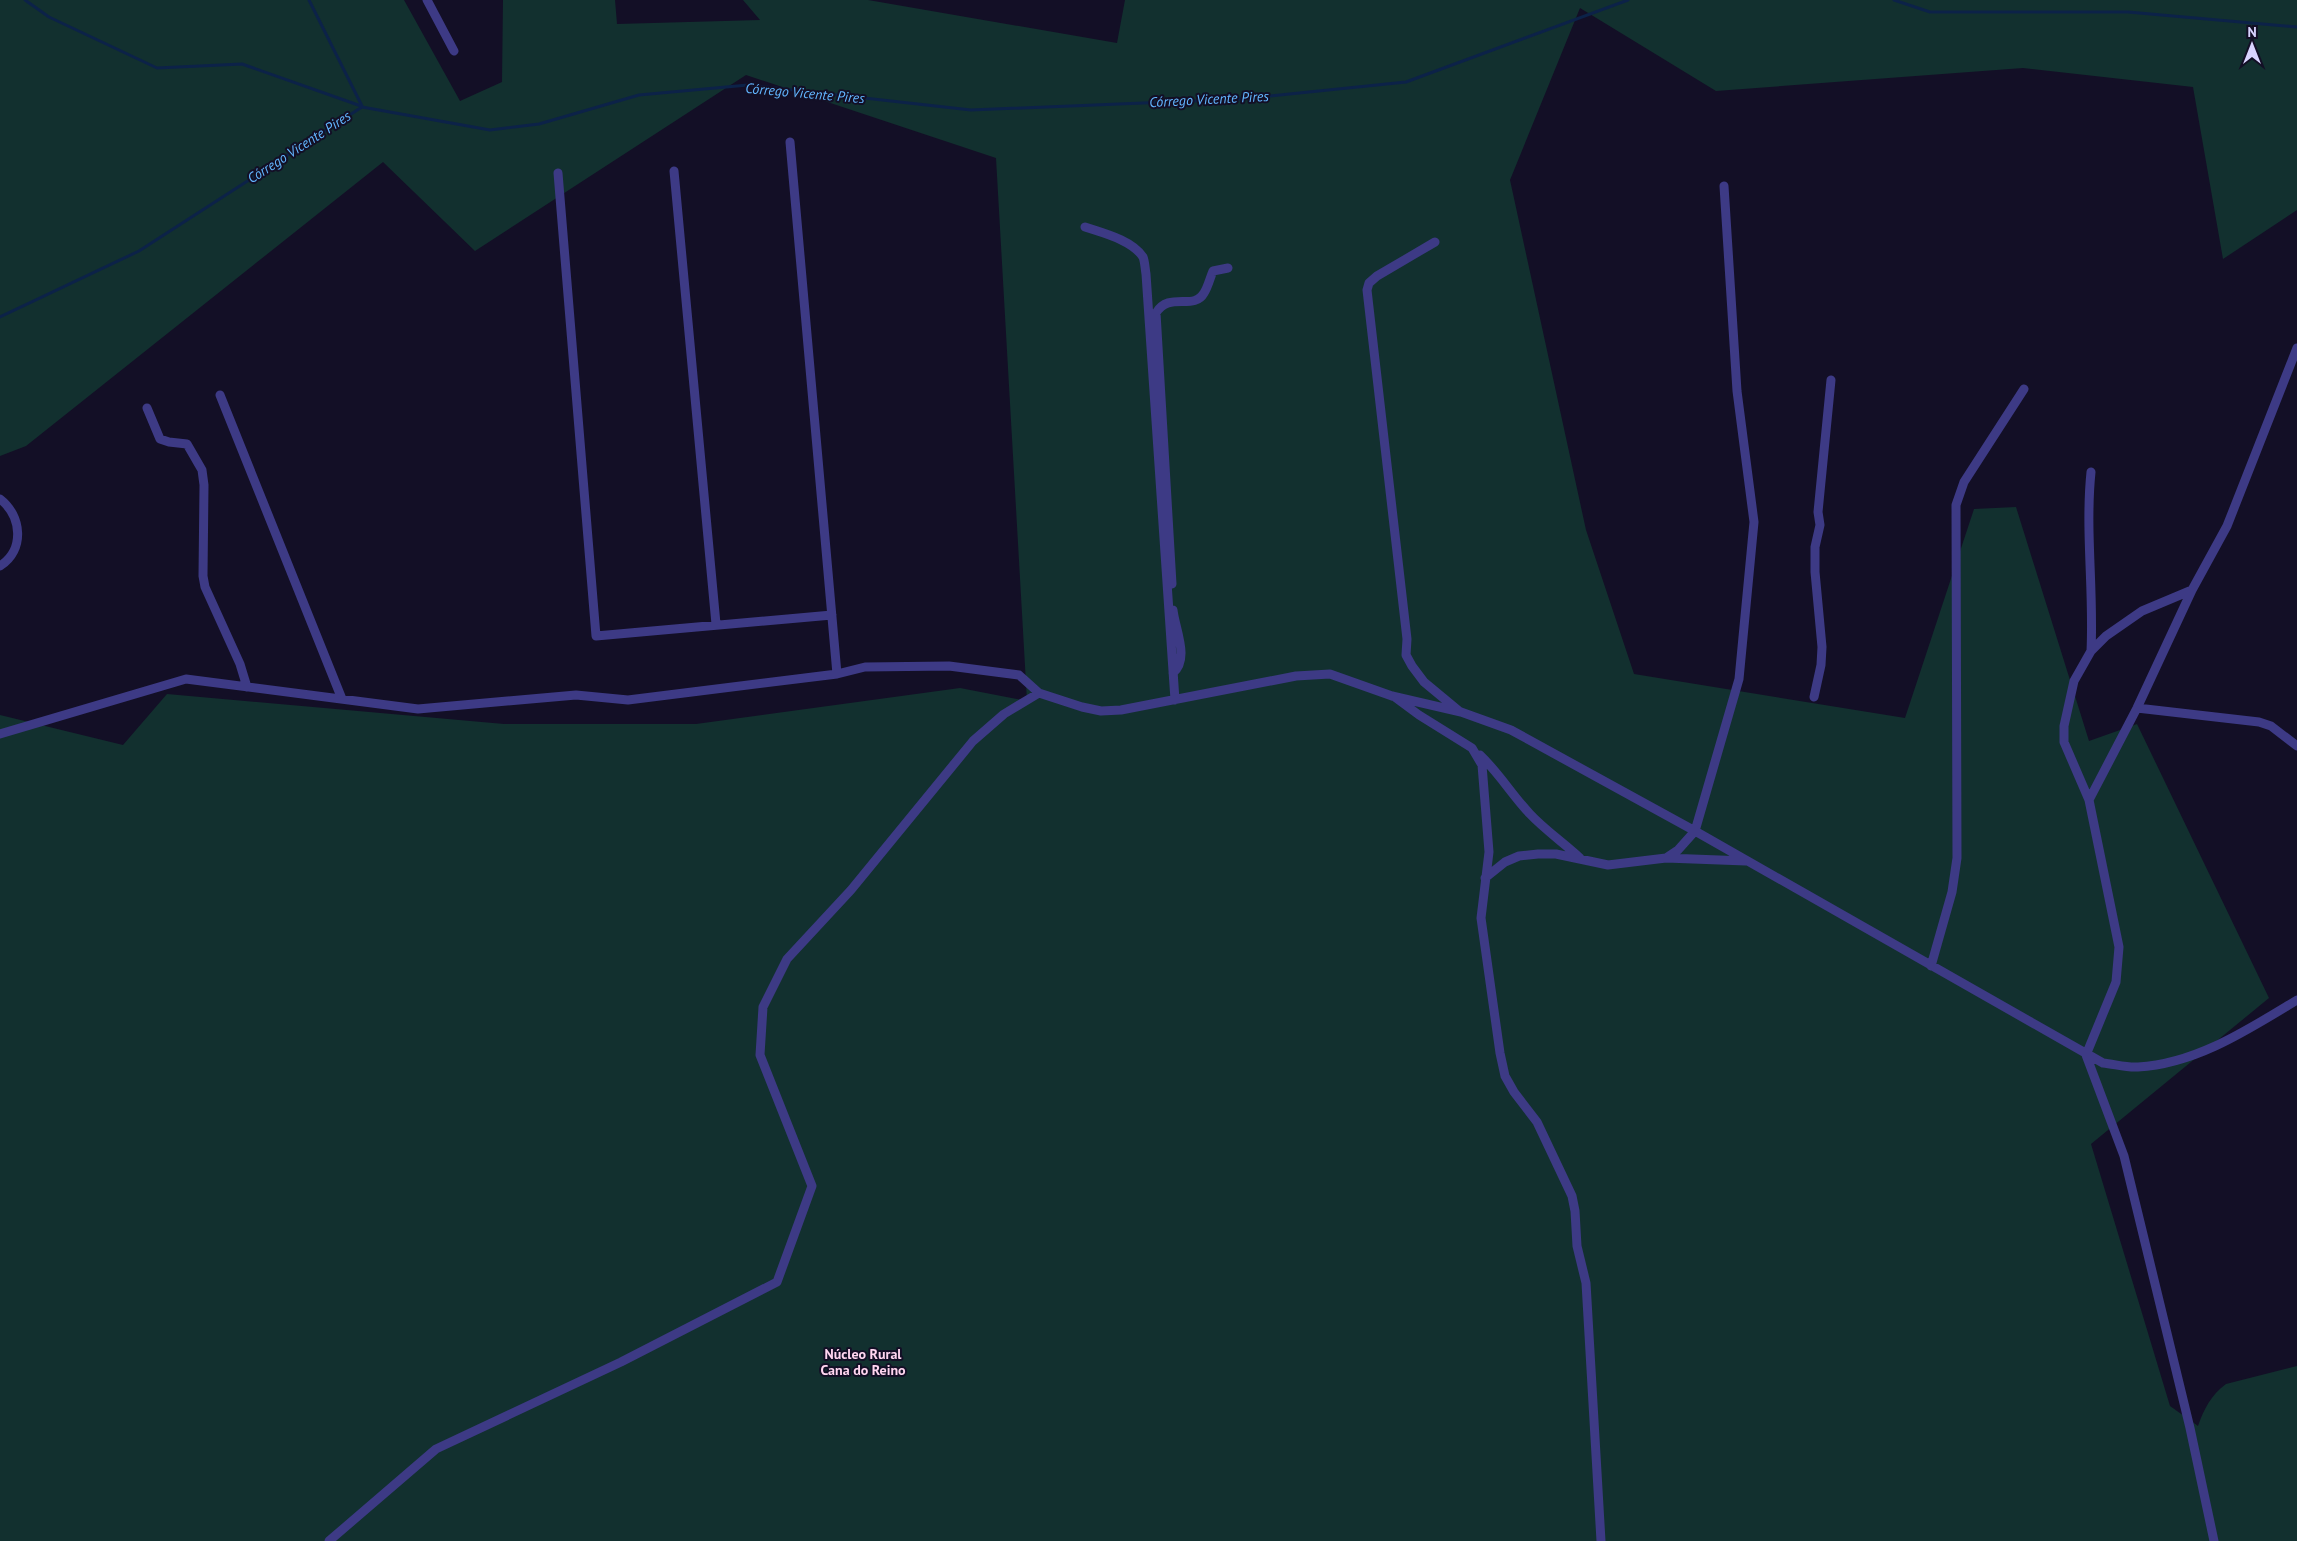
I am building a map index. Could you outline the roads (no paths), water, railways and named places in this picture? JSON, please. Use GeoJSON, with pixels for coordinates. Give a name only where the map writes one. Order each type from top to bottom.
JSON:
{"type":"FeatureCollection","features":[{"type":"Feature","properties":{"kind":"street"},"geometry":{"type":"LineString","coordinates":[[427,0],[454,51]]}},
{"type":"Feature","properties":{"kind":"street"},"geometry":{"type":"LineString","coordinates":[[790,142],[837,674]]}},
{"type":"Feature","properties":{"kind":"street"},"geometry":{"type":"LineString","coordinates":[[674,171],[716,624]]}},
{"type":"Feature","properties":{"kind":"street"},"geometry":{"type":"LineString","coordinates":[[558,173],[596,636],[832,615]]}},
{"type":"Feature","properties":{"kind":"street"},"geometry":{"type":"LineString","coordinates":[[1666,858],[1678,850],[1695,831],[1740,679],[1754,522],[1737,391],[1724,186]]}},
{"type":"Feature","properties":{"kind":"street"},"geometry":{"type":"LineString","coordinates":[[1085,227],[1111,236],[1130,246],[1143,258],[1146,274],[1174,700]]}},
{"type":"Feature","properties":{"kind":"street"},"geometry":{"type":"LineString","coordinates":[[1435,242],[1376,276],[1369,282],[1367,290],[1407,639],[1406,655],[1424,682],[1461,712]]}},
{"type":"Feature","properties":{"kind":"street"},"geometry":{"type":"LineString","coordinates":[[1173,673],[1179,669],[1182,654],[1174,620],[1156,313],[1160,305],[1167,301],[1192,301],[1199,298],[1204,294],[1213,271],[1228,268]]}},
{"type":"Feature","properties":{"kind":"street"},"geometry":{"type":"LineString","coordinates":[[2089,800],[2137,708],[2192,590],[2227,526],[2297,348]]}},
{"type":"Feature","properties":{"kind":"street"},"geometry":{"type":"LineString","coordinates":[[1814,697],[1821,665],[1822,647],[1815,547],[1820,525],[1818,512],[1830,380]]}},
{"type":"Feature","properties":{"kind":"street"},"geometry":{"type":"LineString","coordinates":[[1931,966],[1952,892],[1957,858],[1956,505],[1964,482],[2024,389]]}},
{"type":"Feature","properties":{"kind":"street"},"geometry":{"type":"LineString","coordinates":[[220,395],[342,699]]}},
{"type":"Feature","properties":{"kind":"street"},"geometry":{"type":"LineString","coordinates":[[147,408],[160,438],[169,442],[187,444],[202,470],[204,484],[203,576],[205,586],[240,664],[247,687]]}},
{"type":"Feature","properties":{"kind":"street"},"geometry":{"type":"LineString","coordinates":[[2091,472],[2088,505],[2091,533],[2091,651]]}},
{"type":"Feature","properties":{"kind":"street"},"geometry":{"type":"LineString","coordinates":[[0,499],[10,509],[18,524],[18,538],[14,554],[0,566]]}},
{"type":"Feature","properties":{"kind":"street"},"geometry":{"type":"LineString","coordinates":[[2192,590],[2142,611],[2106,636],[2091,651],[2074,680],[2064,726],[2064,742],[2089,800],[2119,947],[2116,982],[2086,1055],[2124,1156],[2190,1428],[2214,1541]]}},
{"type":"Feature","properties":{"kind":"street"},"geometry":{"type":"LineString","coordinates":[[0,734],[186,679],[418,709],[576,695],[628,700],[837,674],[865,667],[949,666],[1019,675],[1039,693],[1082,707],[1102,711],[1121,710],[1296,676],[1330,674],[1392,696],[1461,712],[1511,730],[1695,831],[2103,1063],[2137,1067],[2180,1059],[2211,1048],[2297,1000]]}},
{"type":"Feature","properties":{"kind":"street"},"geometry":{"type":"LineString","coordinates":[[329,1541],[436,1449],[621,1362],[777,1282],[812,1186],[760,1055],[763,1007],[787,959],[851,890],[973,741],[1004,714],[1039,693]]}},
{"type":"Feature","properties":{"kind":"street"},"geometry":{"type":"LineString","coordinates":[[1392,696],[1472,748],[1495,769],[1510,793],[1532,817],[1581,859]]}},
{"type":"Feature","properties":{"kind":"street"},"geometry":{"type":"LineString","coordinates":[[2137,708],[2259,722],[2271,726],[2297,746]]}},
{"type":"Feature","properties":{"kind":"street"},"geometry":{"type":"LineString","coordinates":[[1472,748],[1482,765],[1486,801],[1489,852],[1481,918],[1505,1076],[1514,1092],[1537,1122],[1572,1196],[1575,1211],[1577,1246],[1586,1283],[1601,1541]]}},
{"type":"Feature","properties":{"kind":"street"},"geometry":{"type":"LineString","coordinates":[[1485,878],[1505,862],[1519,856],[1556,854],[1608,865],[1666,858],[1748,862]]}},
{"type":"Feature","properties":{"kind":"waterway"},"geometry":{"type":"LineString","coordinates":[[25,0],[49,17],[157,68],[242,64],[361,106]]}},
{"type":"Feature","properties":{"kind":"waterway"},"geometry":{"type":"LineString","coordinates":[[309,0],[362,106]]}},
{"type":"Feature","properties":{"kind":"waterway","name":"Córrego Vicente Pires"},"geometry":{"type":"LineString","coordinates":[[0,317],[139,251],[362,107],[490,130],[539,124],[639,95],[748,85],[971,110],[1240,99],[1406,82],[1628,0]]}},
{"type":"Feature","properties":{"kind":"waterway","name":"Córrego Vicente Pires"},"geometry":{"type":"LineString","coordinates":[[1894,0],[1930,12],[2128,12],[2297,27]]}},
{"type":"Feature","properties":{"kind":"district","name":"Núcleo Rural Cana do Reino"},"geometry":{"type":"Point","coordinates":[863,1362]}}]}
